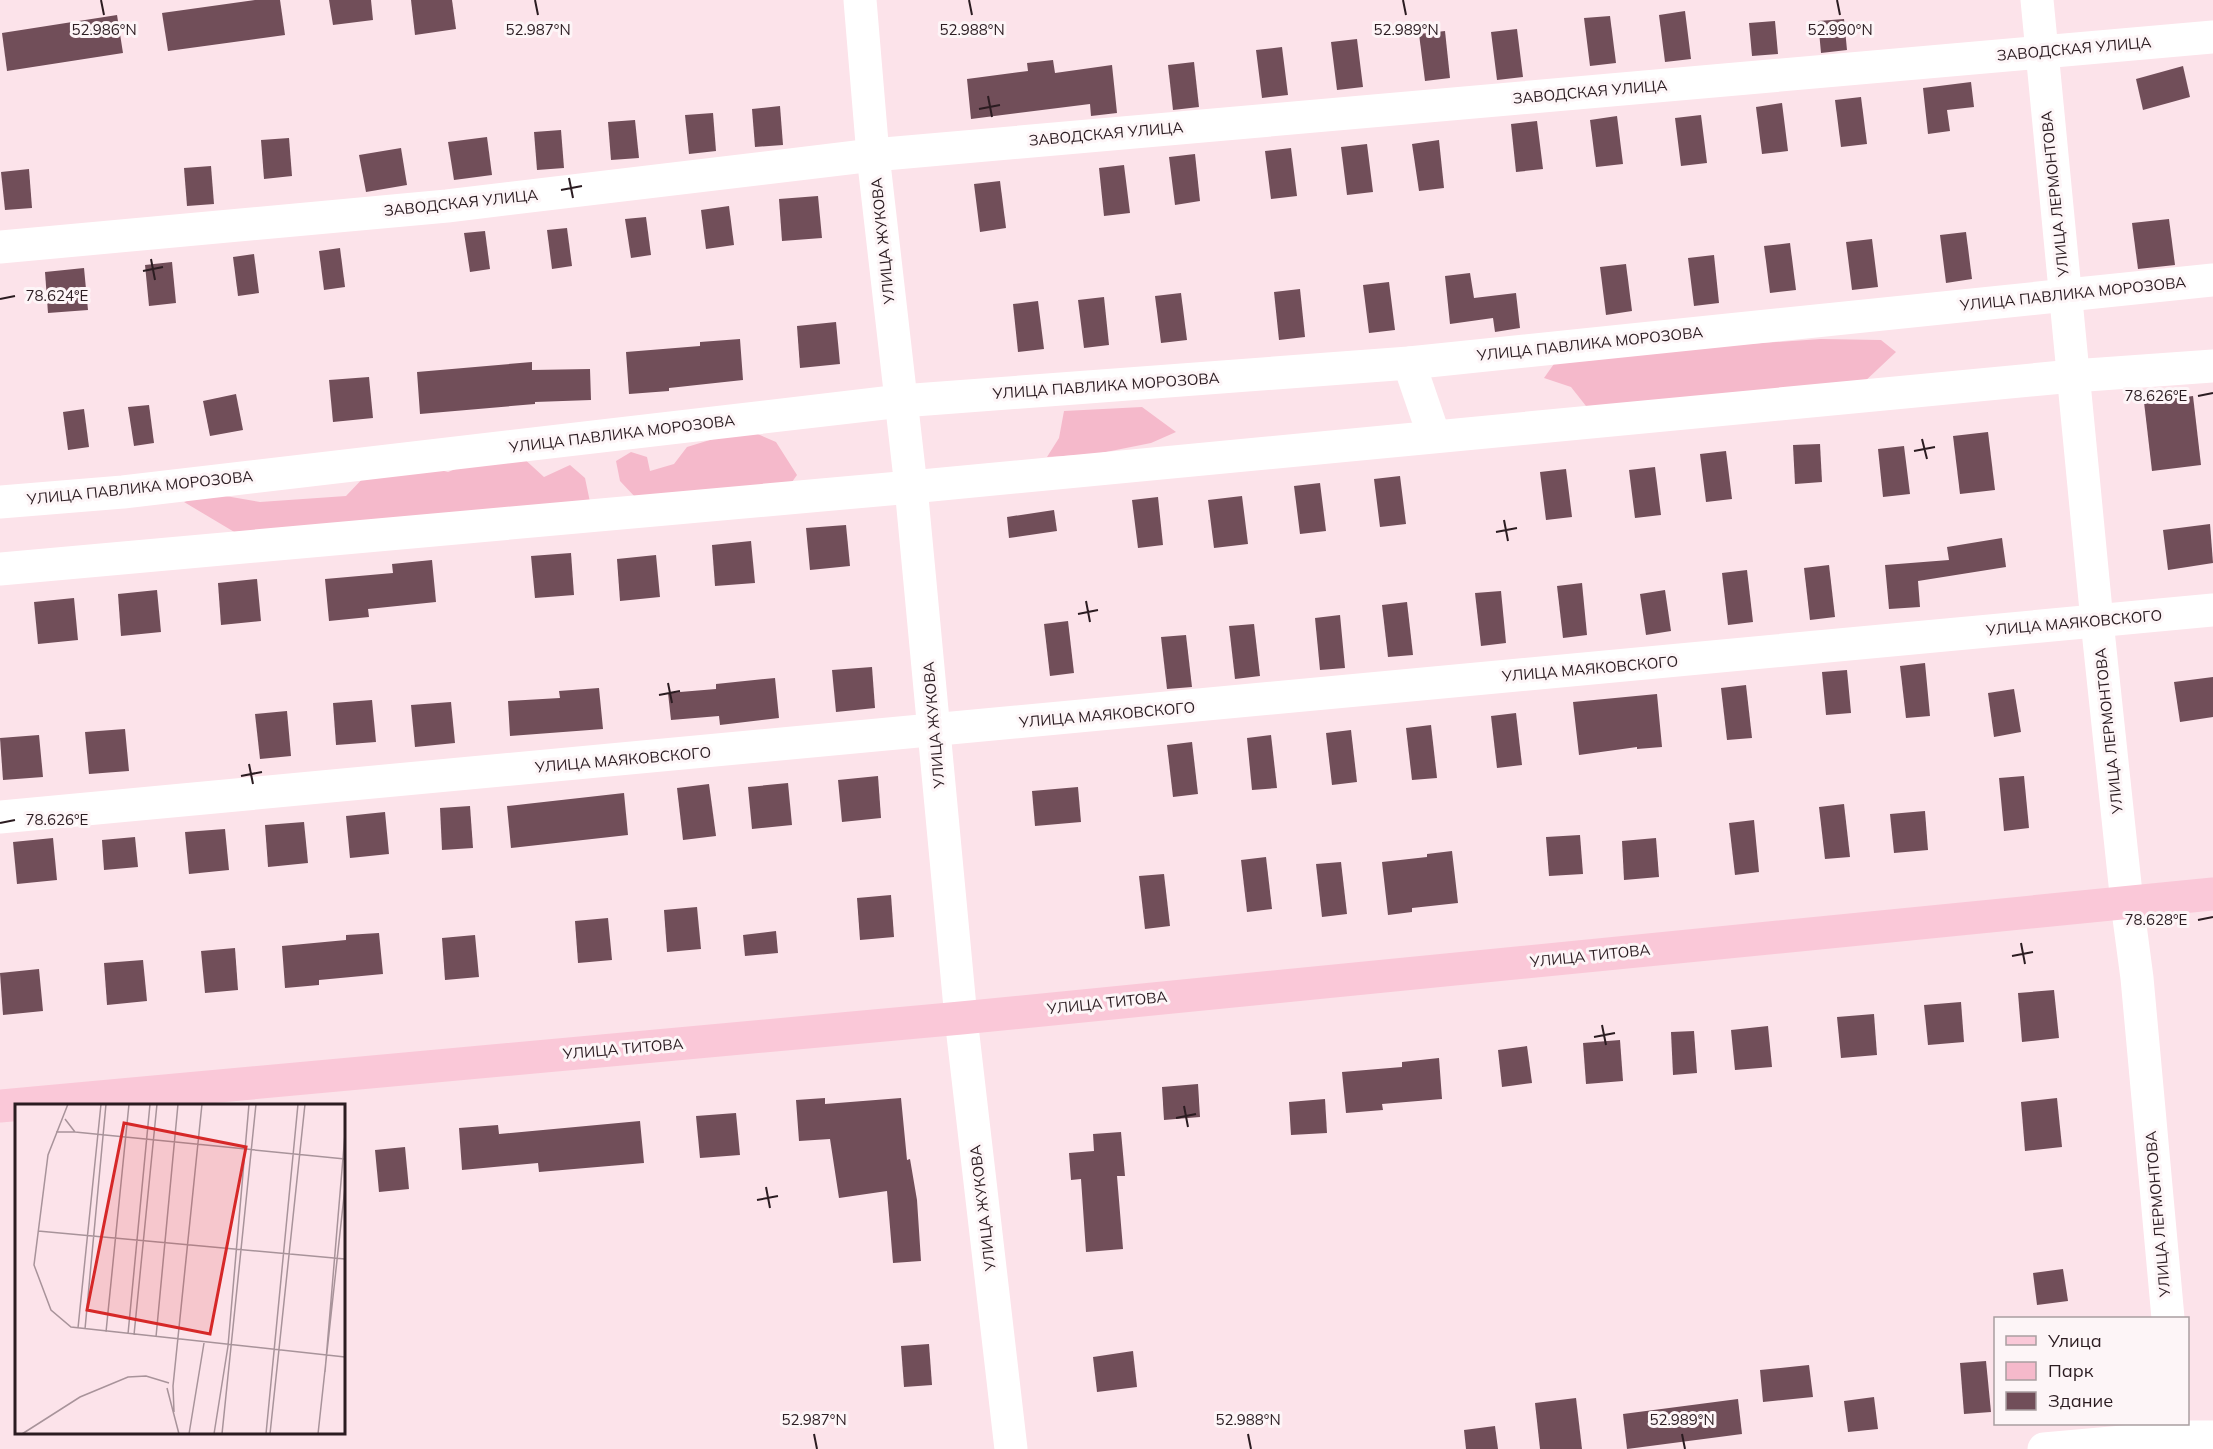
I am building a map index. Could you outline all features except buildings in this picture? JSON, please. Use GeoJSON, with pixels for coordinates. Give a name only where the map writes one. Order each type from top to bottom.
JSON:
{"type":"FeatureCollection","features":[{"type":"Feature","properties":{"kind":"main road","name":"УЛИЦА ТИТОВА"},"geometry":{"type":"LineString","coordinates":[[22,1104],[961,1018],[2213,894]]}},
{"type":"Feature","properties":{"kind":"main road","name":"УЛИЦА ТИТОВА"},"geometry":{"type":"LineString","coordinates":[[0,1106],[15,1105]]}},
{"type":"Feature","properties":{"kind":"street","name":"УЛИЦА ЖУКОВА"},"geometry":{"type":"LineString","coordinates":[[860,0],[873,154],[911,488],[961,1018],[1011,1449]]}},
{"type":"Feature","properties":{"kind":"street","name":"УЛИЦА ЛЕРМОНТОВА"},"geometry":{"type":"LineString","coordinates":[[2037,0],[2097,621],[2138,990],[2168,1317]]}},
{"type":"Feature","properties":{"kind":"street","name":"ЗАВОДСКАЯ УЛИЦА"},"geometry":{"type":"LineString","coordinates":[[0,247],[447,206],[873,154],[2213,37]]}},
{"type":"Feature","properties":{"kind":"street","name":"УЛИЦА ПАВЛИКА МОРОЗОВА"},"geometry":{"type":"LineString","coordinates":[[0,502],[123,492],[901,401],[1410,363],[2213,280]]}},
{"type":"Feature","properties":{"kind":"street"},"geometry":{"type":"LineString","coordinates":[[1410,363],[1434,436]]}},
{"type":"Feature","properties":{"kind":"street"},"geometry":{"type":"LineString","coordinates":[[0,569],[911,488],[2073,376],[2213,366]]}},
{"type":"Feature","properties":{"kind":"street","name":"УЛИЦА МАЯКОВСКОГО"},"geometry":{"type":"LineString","coordinates":[[0,817],[2213,610]]}},
{"type":"Feature","properties":{"kind":"street"},"geometry":{"type":"LineString","coordinates":[[2044,1449],[2179,1437],[2213,1437]]}},
{"type":"Feature","properties":{"kind":"green space"},"geometry":{"type":"Polygon","coordinates":[[[1821,339],[1881,340],[1896,352],[1862,384],[1612,413],[1586,406],[1571,387],[1544,378],[1556,361],[1584,355],[1821,339]]]}},
{"type":"Feature","properties":{"kind":"green space"},"geometry":{"type":"Polygon","coordinates":[[[1142,407],[1176,432],[1151,443],[1096,454],[1047,457],[1059,438],[1064,411],[1142,407]]]}},
{"type":"Feature","properties":{"kind":"green space"},"geometry":{"type":"Polygon","coordinates":[[[746,429],[776,442],[797,475],[787,489],[636,498],[620,481],[616,461],[631,452],[647,457],[650,471],[674,464],[687,447],[746,429]]]}},
{"type":"Feature","properties":{"kind":"green space"},"geometry":{"type":"Polygon","coordinates":[[[521,456],[544,477],[570,465],[585,478],[590,502],[241,536],[184,502],[208,493],[260,502],[346,496],[366,475],[421,465],[448,472],[481,459],[521,456]]]}}]}
